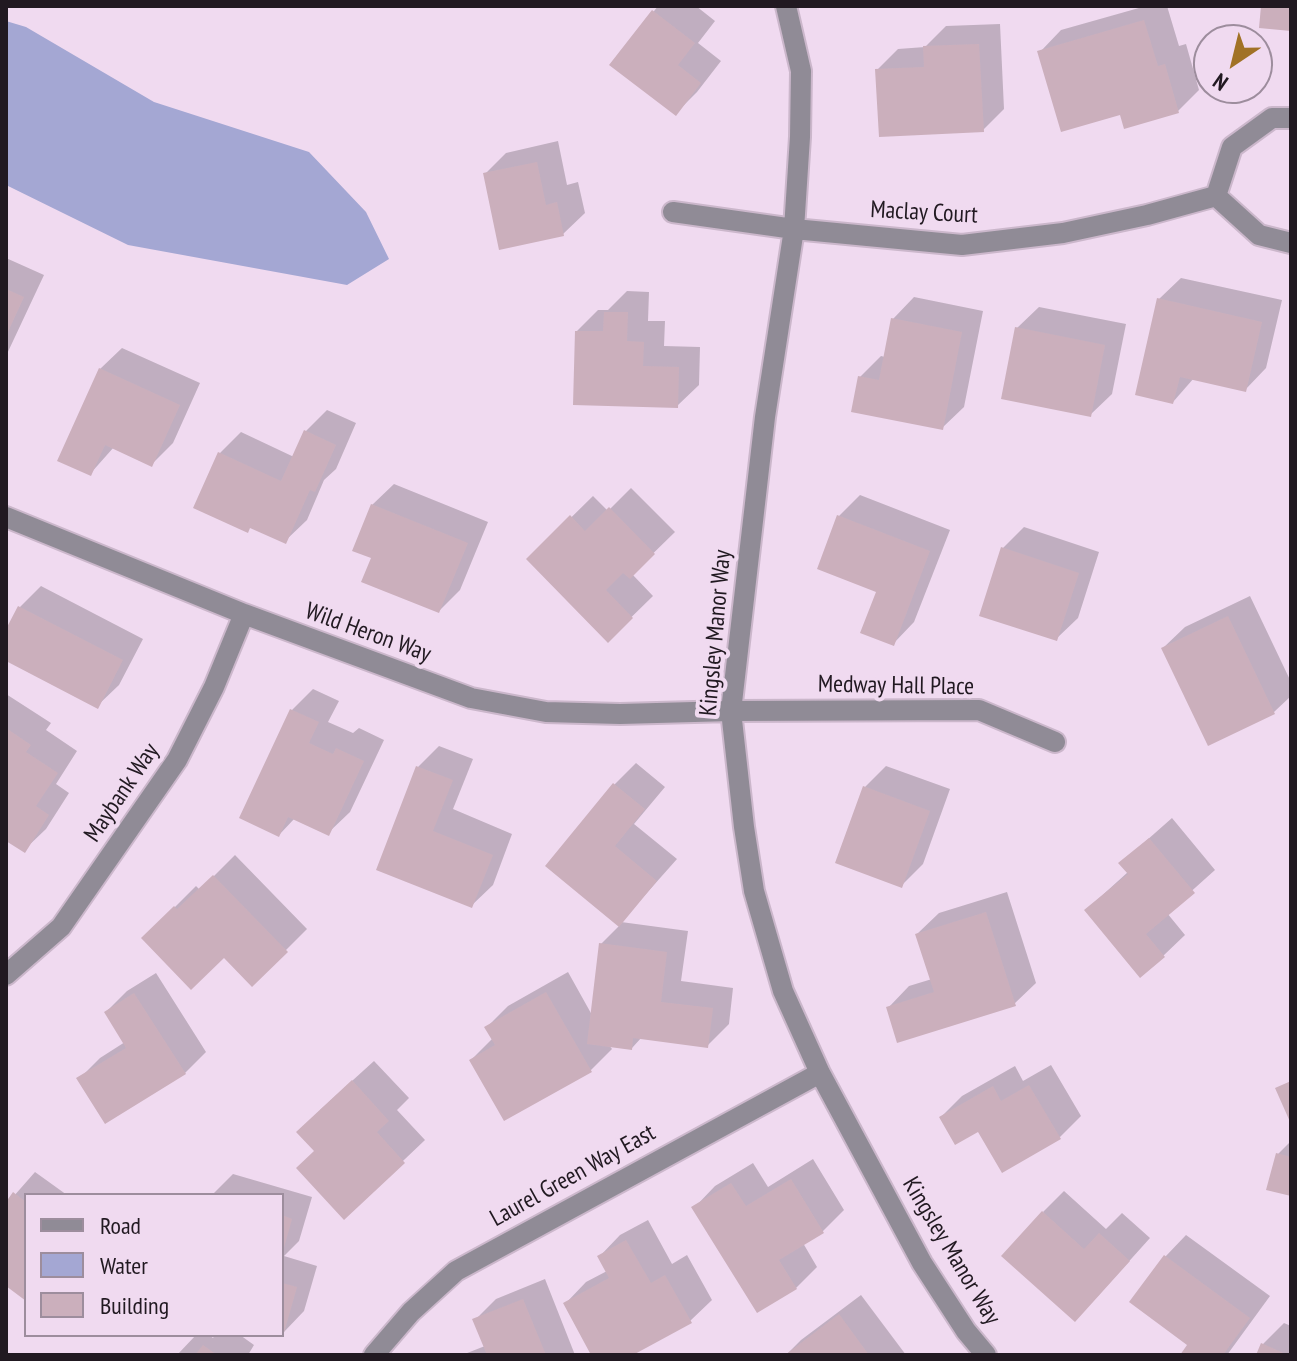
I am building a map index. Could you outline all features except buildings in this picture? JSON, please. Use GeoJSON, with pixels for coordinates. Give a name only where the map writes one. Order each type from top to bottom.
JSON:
{"type":"FeatureCollection","features":[{"type":"Feature","properties":{"kind":"street","name":"Kingsley Manor Way"},"geometry":{"type":"LineString","coordinates":[[786,6],[801,71],[800,137],[794,229],[765,417],[731,711],[744,827],[754,891],[783,991],[820,1073],[922,1263],[966,1331],[986,1355]]}},
{"type":"Feature","properties":{"kind":"street"},"geometry":{"type":"LineString","coordinates":[[1291,118],[1272,118],[1232,147],[1216,196],[1259,235],[1291,243]]}},
{"type":"Feature","properties":{"kind":"street","name":"Maclay Court"},"geometry":{"type":"LineString","coordinates":[[673,212],[794,229],[962,245],[1063,233],[1216,196]]}},
{"type":"Feature","properties":{"kind":"street","name":"Wild Heron Way"},"geometry":{"type":"LineString","coordinates":[[6,517],[244,614],[471,698],[546,712],[731,711]]}},
{"type":"Feature","properties":{"kind":"street","name":"Maybank Way"},"geometry":{"type":"LineString","coordinates":[[6,975],[61,927],[177,760],[214,687],[244,614]]}},
{"type":"Feature","properties":{"kind":"street","name":"Medway Hall Place"},"geometry":{"type":"LineString","coordinates":[[731,711],[979,710],[1055,742]]}},
{"type":"Feature","properties":{"kind":"street","name":"Laurel Green Way East"},"geometry":{"type":"LineString","coordinates":[[374,1355],[411,1312],[456,1271],[820,1073]]}},
{"type":"Feature","properties":{"kind":"water"},"geometry":{"type":"Polygon","coordinates":[[[6,21],[26,27],[154,102],[309,152],[366,212],[389,259],[347,285],[128,245],[6,185],[6,21]]]}}]}
